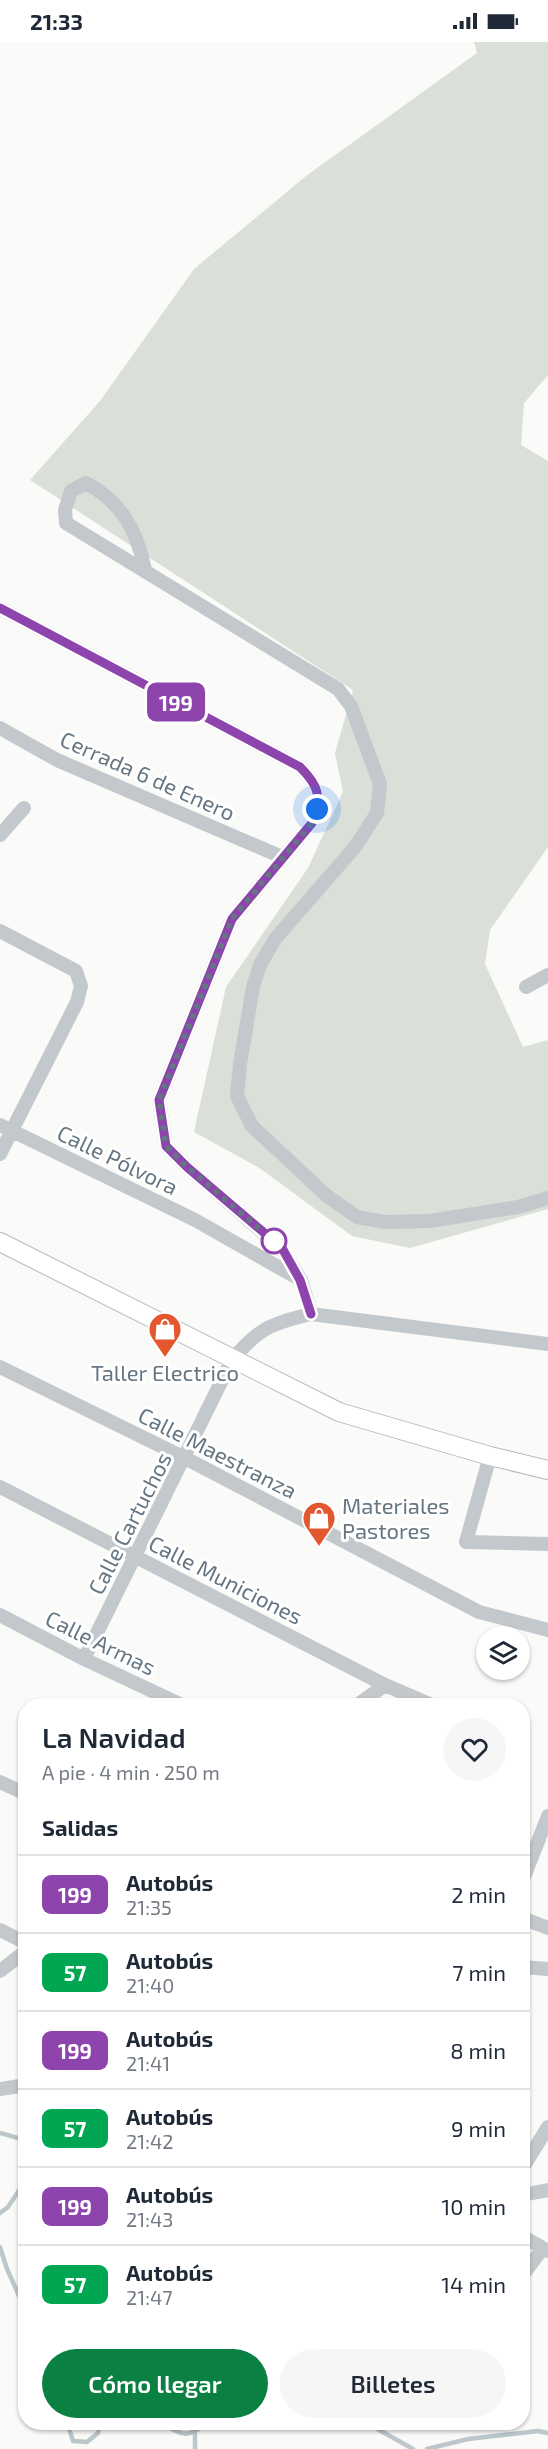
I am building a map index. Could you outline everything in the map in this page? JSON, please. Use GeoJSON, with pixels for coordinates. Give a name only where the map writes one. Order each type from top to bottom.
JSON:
{"type":"FeatureCollection","features":[{"type":"Feature","properties":{"kind":"street"},"geometry":{"type":"LineString","coordinates":[[145,570],[140,544],[127,519],[105,493],[86,483],[71,491],[65,510],[66,523],[338,688],[351,706],[380,784],[377,813],[355,847],[275,939],[260,965],[251,998],[237,1096],[252,1126],[327,1196],[357,1217],[385,1222],[430,1221],[518,1207],[548,1198]]}},
{"type":"Feature","properties":{"kind":"street"},"geometry":{"type":"LineString","coordinates":[[0,608],[300,767],[313,780],[318,794],[317,809],[312,823],[232,919],[159,1100],[166,1146],[187,1167],[282,1248],[300,1280],[311,1314]]}},
{"type":"Feature","properties":{"kind":"street","name":"Cerrada 6 de Enero"},"geometry":{"type":"LineString","coordinates":[[0,728],[57,760],[282,857]]}},
{"type":"Feature","properties":{"kind":"street"},"geometry":{"type":"LineString","coordinates":[[0,835],[24,808]]}},
{"type":"Feature","properties":{"kind":"street"},"geometry":{"type":"LineString","coordinates":[[0,931],[76,971],[81,986],[77,1002],[5,1127],[0,1154]]}},
{"type":"Feature","properties":{"kind":"street"},"geometry":{"type":"LineString","coordinates":[[526,987],[548,975]]}},
{"type":"Feature","properties":{"kind":"street","name":"Calle Pólvora"},"geometry":{"type":"LineString","coordinates":[[5,1127],[195,1220],[300,1280]]}},
{"type":"Feature","properties":{"kind":"street"},"geometry":{"type":"LineString","coordinates":[[0,1242],[339,1413],[548,1470]]}},
{"type":"Feature","properties":{"kind":"street","name":"Calle Cartuchos"},"geometry":{"type":"LineString","coordinates":[[84,1659],[232,1360],[249,1340],[264,1329],[279,1321],[311,1314],[548,1344]]}},
{"type":"Feature","properties":{"kind":"street","name":"Calle Maestranza"},"geometry":{"type":"LineString","coordinates":[[0,1367],[185,1458],[479,1612],[548,1630]]}},
{"type":"Feature","properties":{"kind":"street"},"geometry":{"type":"LineString","coordinates":[[490,1456],[466,1542],[548,1544]]}},
{"type":"Feature","properties":{"kind":"street","name":"Calle Municiones"},"geometry":{"type":"LineString","coordinates":[[0,1487],[385,1685],[415,1698]]}},
{"type":"Feature","properties":{"kind":"street","name":"Calle Armas"},"geometry":{"type":"LineString","coordinates":[[0,1615],[84,1659],[167,1698]]}},
{"type":"Feature","properties":{"kind":"street"},"geometry":{"type":"LineString","coordinates":[[367,1698],[385,1685]]}},
{"type":"Feature","properties":{"kind":"street"},"geometry":{"type":"LineString","coordinates":[[0,1782],[18,1790]]}},
{"type":"Feature","properties":{"kind":"street"},"geometry":{"type":"LineString","coordinates":[[530,1862],[548,1816]]}},
{"type":"Feature","properties":{"kind":"street"},"geometry":{"type":"LineString","coordinates":[[530,1921],[548,1928]]}},
{"type":"Feature","properties":{"kind":"street"},"geometry":{"type":"LineString","coordinates":[[0,1930],[18,1939]]}},
{"type":"Feature","properties":{"kind":"street"},"geometry":{"type":"LineString","coordinates":[[0,1971],[18,1957]]}},
{"type":"Feature","properties":{"kind":"street"},"geometry":{"type":"LineString","coordinates":[[530,1967],[548,1970]]}},
{"type":"Feature","properties":{"kind":"street"},"geometry":{"type":"LineString","coordinates":[[0,2090],[18,2087]]}},
{"type":"Feature","properties":{"kind":"street"},"geometry":{"type":"LineString","coordinates":[[530,2156],[548,2127]]}},
{"type":"Feature","properties":{"kind":"street"},"geometry":{"type":"LineString","coordinates":[[530,2193],[548,2190]]}},
{"type":"Feature","properties":{"kind":"street"},"geometry":{"type":"LineString","coordinates":[[530,2241],[545,2249],[530,2267]]}},
{"type":"Feature","properties":{"kind":"shaded area"},"geometry":{"type":"Polygon","coordinates":[[[474,42],[548,42],[548,375],[524,403],[521,445],[548,461],[548,847],[490,930],[485,964],[523,1047],[548,1040],[548,1209],[410,1248],[352,1236],[258,1167],[194,1132],[226,987],[308,868],[343,792],[335,753],[353,690],[30,480],[100,401],[194,269],[306,176],[477,53],[474,42]]]}},
{"type":"Feature","properties":{"kind":"waterway"},"geometry":{"type":"LineString","coordinates":[[0,2133],[18,2138]]}},
{"type":"Feature","properties":{"kind":"waterway"},"geometry":{"type":"LineString","coordinates":[[0,2213],[8,2207],[18,2192]]}},
{"type":"Feature","properties":{"kind":"waterway"},"geometry":{"type":"LineString","coordinates":[[0,2247],[18,2293]]}},
{"type":"Feature","properties":{"kind":"waterway"},"geometry":{"type":"LineString","coordinates":[[70,2430],[73,2441],[87,2442],[99,2430]]}},
{"type":"Feature","properties":{"kind":"waterway"},"geometry":{"type":"LineString","coordinates":[[174,2430],[185,2434],[196,2430]]}},
{"type":"Feature","properties":{"kind":"waterway"},"geometry":{"type":"LineString","coordinates":[[379,2430],[413,2449]]}},
{"type":"Feature","properties":{"kind":"waterway"},"geometry":{"type":"LineString","coordinates":[[427,2449],[468,2439],[538,2431],[548,2433]]}},
{"type":"Feature","properties":{"kind":"waterway"},"geometry":{"type":"LineString","coordinates":[[195,2434],[195,2449]]}},
{"type":"Feature","properties":{"kind":"bus line","name":"199"},"geometry":{"type":"LineString","coordinates":[[0,608],[300,767],[313,780],[318,794],[317,809],[312,823],[232,919],[159,1100],[166,1146],[187,1167],[282,1248],[292,1262],[300,1280],[311,1314]]}},
{"type":"Feature","properties":{"kind":"place","name":"Taller Electrico"},"geometry":{"type":"Point","coordinates":[165,1358]}},
{"type":"Feature","properties":{"kind":"place","name":"Materiales Pastores"},"geometry":{"type":"Point","coordinates":[319,1547]}},
{"type":"Feature","properties":{"kind":"route"},"geometry":{"type":"LineString","coordinates":[[274,1241],[187,1167],[166,1146],[159,1100],[232,919],[312,823],[317,809]]}}]}
